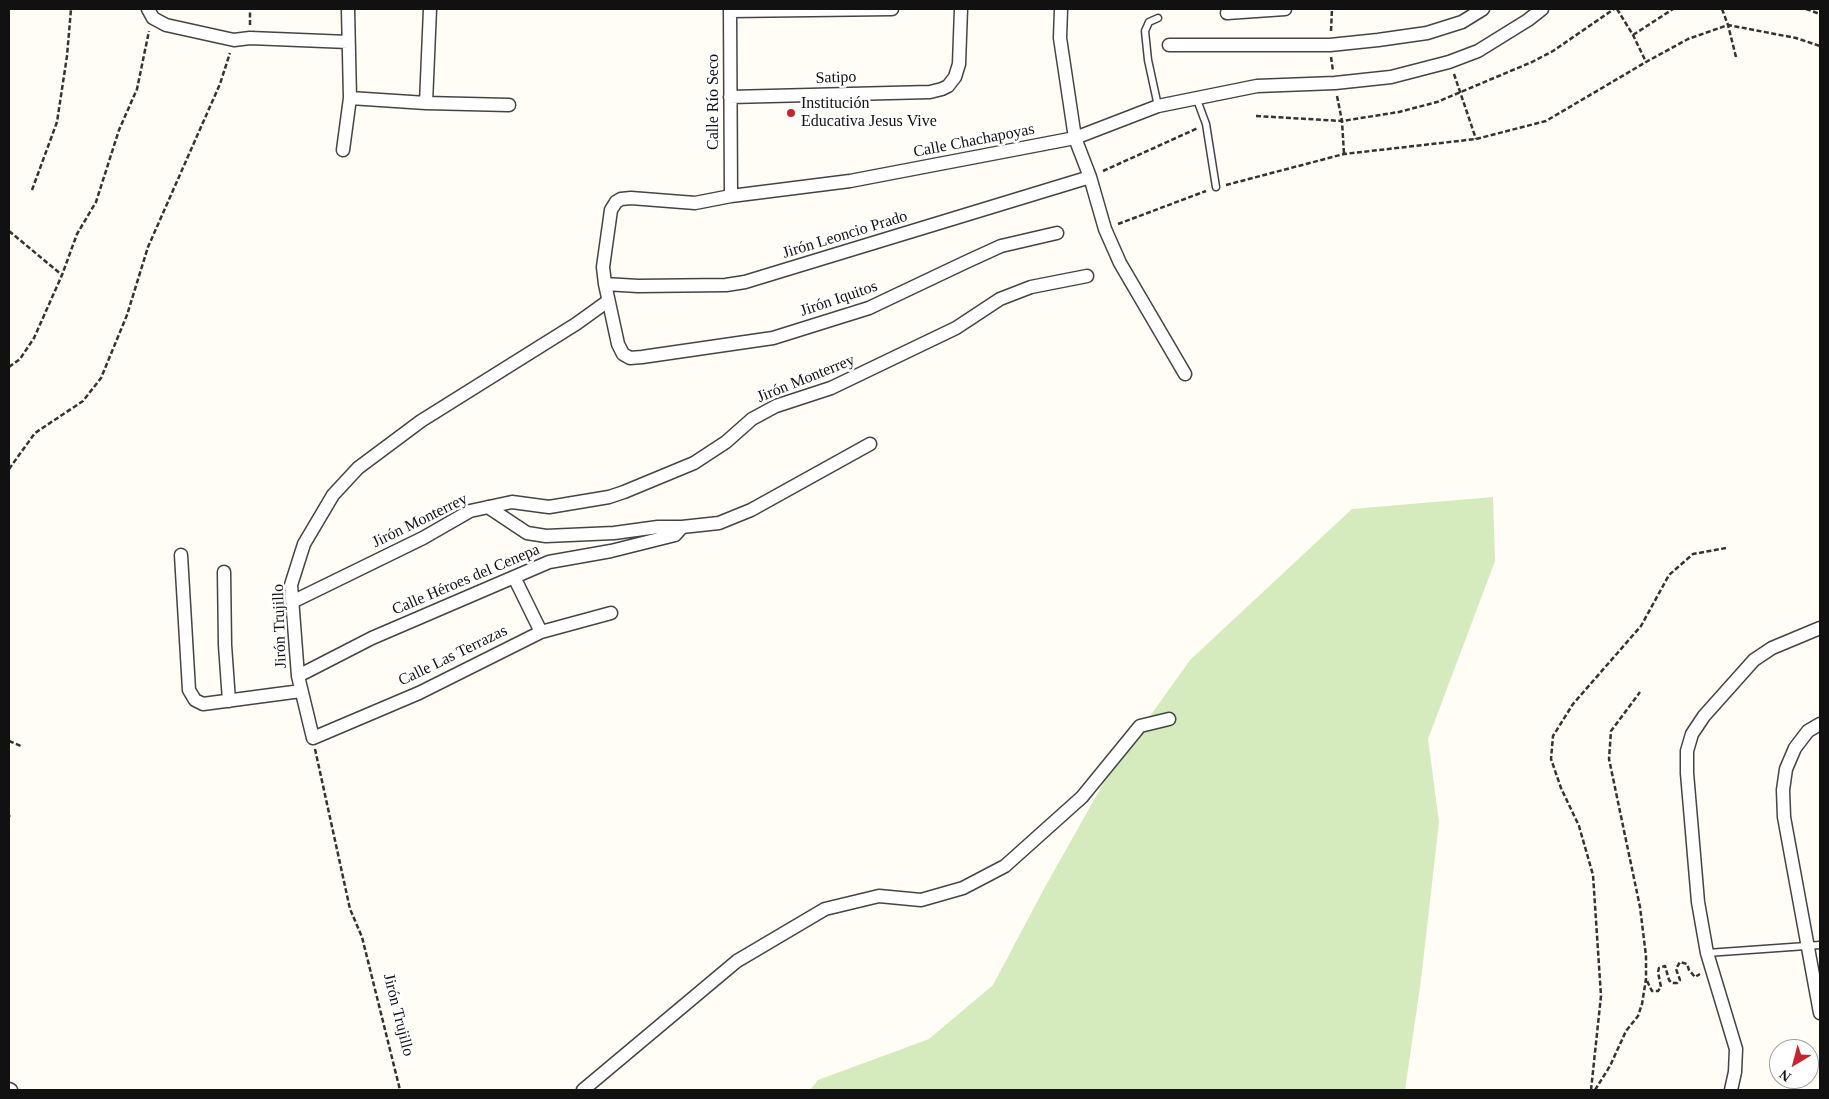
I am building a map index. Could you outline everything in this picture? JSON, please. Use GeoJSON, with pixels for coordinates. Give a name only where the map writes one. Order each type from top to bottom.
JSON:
{"type":"FeatureCollection","features":[{"type":"Feature","properties":{"kind":"street"},"geometry":{"type":"LineString","coordinates":[[343,150],[350,98],[348,9]]}},
{"type":"Feature","properties":{"kind":"street"},"geometry":{"type":"LineString","coordinates":[[426,103],[430,9]]}},
{"type":"Feature","properties":{"kind":"street"},"geometry":{"type":"LineString","coordinates":[[730,10],[892,9]]}},
{"type":"Feature","properties":{"kind":"street","name":"Satipo"},"geometry":{"type":"LineString","coordinates":[[730,97],[930,92],[942,89],[952,82],[959,64],[961,9]]}},
{"type":"Feature","properties":{"kind":"street"},"geometry":{"type":"LineString","coordinates":[[1061,9],[1060,38],[1075,138],[1090,177],[1105,229],[1120,263],[1186,374]]}},
{"type":"Feature","properties":{"kind":"street"},"geometry":{"type":"LineString","coordinates":[[1228,13],[1285,9]]}},
{"type":"Feature","properties":{"kind":"street"},"geometry":{"type":"LineString","coordinates":[[1169,45],[1330,45],[1378,40],[1427,33],[1462,22],[1482,9]]}},
{"type":"Feature","properties":{"kind":"street","name":"Calle Chachapoyas"},"geometry":{"type":"LineString","coordinates":[[605,284],[603,267],[611,210],[616,202],[622,199],[695,203],[731,196],[850,181],[1075,138],[1158,106],[1196,97],[1257,86],[1335,83],[1391,77],[1449,62],[1478,51],[1528,20],[1542,9]]}},
{"type":"Feature","properties":{"kind":"street","name":"Calle Río Seco"},"geometry":{"type":"LineString","coordinates":[[730,10],[731,196]]}},
{"type":"Feature","properties":{"kind":"street"},"geometry":{"type":"LineString","coordinates":[[150,13],[166,25],[234,40],[250,38],[348,42]]}},
{"type":"Feature","properties":{"kind":"street"},"geometry":{"type":"LineString","coordinates":[[350,98],[426,103],[508,104]]}},
{"type":"Feature","properties":{"kind":"street","name":"Jirón Leoncio Prado"},"geometry":{"type":"LineString","coordinates":[[605,284],[648,286],[726,285],[746,282],[1090,177]]}},
{"type":"Feature","properties":{"kind":"street","name":"Jirón Iquitos"},"geometry":{"type":"LineString","coordinates":[[608,301],[618,344],[622,354],[630,358],[773,338],[869,308],[1001,246],[1057,233]]}},
{"type":"Feature","properties":{"kind":"street","name":"Jirón Monterrey"},"geometry":{"type":"LineString","coordinates":[[292,602],[423,538],[470,511],[512,502],[549,507],[609,497],[624,492],[694,463],[726,442],[752,419],[776,406],[831,388],[956,328],[1000,299],[1031,287],[1087,276]]}},
{"type":"Feature","properties":{"kind":"street"},"geometry":{"type":"LineString","coordinates":[[605,284],[608,301]]}},
{"type":"Feature","properties":{"kind":"street","name":"Jirón Trujillo"},"geometry":{"type":"LineString","coordinates":[[313,738],[298,676],[291,585],[304,544],[333,495],[358,468],[421,421],[576,324],[608,301]]}},
{"type":"Feature","properties":{"kind":"street","name":"Calle Héroes del Cenepa"},"geometry":{"type":"LineString","coordinates":[[488,507],[527,533],[546,536],[614,533],[658,526],[682,527],[719,523],[751,510],[870,444]]}},
{"type":"Feature","properties":{"kind":"street","name":"Calle Héroes del Cenepa"},"geometry":{"type":"LineString","coordinates":[[298,676],[372,638],[550,562],[611,551],[675,536],[682,527]]}},
{"type":"Feature","properties":{"kind":"street"},"geometry":{"type":"LineString","coordinates":[[181,555],[189,690],[195,700],[203,704],[302,691]]}},
{"type":"Feature","properties":{"kind":"street"},"geometry":{"type":"LineString","coordinates":[[224,572],[225,645],[229,701]]}},
{"type":"Feature","properties":{"kind":"street"},"geometry":{"type":"LineString","coordinates":[[514,577],[541,632]]}},
{"type":"Feature","properties":{"kind":"street","name":"Calle Las Terrazas"},"geometry":{"type":"LineString","coordinates":[[313,738],[419,692],[541,632],[611,612]]}},
{"type":"Feature","properties":{"kind":"street"},"geometry":{"type":"LineString","coordinates":[[1731,1090],[1735,1072],[1736,1049],[1707,955],[1698,902],[1687,773],[1687,751],[1692,734],[1704,716],[1754,660],[1772,648],[1820,628]]}},
{"type":"Feature","properties":{"kind":"street"},"geometry":{"type":"LineString","coordinates":[[583,1090],[738,961],[825,909],[879,896],[921,900],[963,888],[1005,866],[1082,797],[1140,726],[1169,719]]}},
{"type":"Feature","properties":{"kind":"street"},"geometry":{"type":"LineString","coordinates":[[1820,724],[1808,731],[1795,748],[1786,769],[1783,790],[1784,817],[1820,1013]]}},
{"type":"Feature","properties":{"kind":"lane"},"geometry":{"type":"LineString","coordinates":[[1158,18],[1149,22],[1145,31],[1148,60],[1158,106]]}},
{"type":"Feature","properties":{"kind":"lane"},"geometry":{"type":"LineString","coordinates":[[1196,97],[1206,124],[1216,187]]}},
{"type":"Feature","properties":{"kind":"lane"},"geometry":{"type":"LineString","coordinates":[[1707,955],[1820,945]]}},
{"type":"Feature","properties":{"kind":"path"},"geometry":{"type":"LineString","coordinates":[[32,190],[57,122],[67,56],[70,9]]}},
{"type":"Feature","properties":{"kind":"path"},"geometry":{"type":"LineString","coordinates":[[1256,116],[1342,121],[1399,112],[1437,102],[1461,94],[1552,51],[1616,9],[1633,35],[1646,62]]}},
{"type":"Feature","properties":{"kind":"path"},"geometry":{"type":"LineString","coordinates":[[1633,35],[1673,9]]}},
{"type":"Feature","properties":{"kind":"path"},"geometry":{"type":"LineString","coordinates":[[1722,9],[1736,57]]}},
{"type":"Feature","properties":{"kind":"path"},"geometry":{"type":"LineString","coordinates":[[1806,9],[1820,14]]}},
{"type":"Feature","properties":{"kind":"path"},"geometry":{"type":"LineString","coordinates":[[9,367],[20,359],[34,338],[62,276],[77,234],[96,202],[119,130],[138,89],[145,58],[150,13]]}},
{"type":"Feature","properties":{"kind":"path"},"geometry":{"type":"LineString","coordinates":[[1105,229],[1216,187],[1344,154],[1476,139],[1546,121],[1688,39],[1728,25],[1796,38],[1820,46]]}},
{"type":"Feature","properties":{"kind":"path"},"geometry":{"type":"LineString","coordinates":[[9,469],[35,433],[83,401],[101,378],[127,315],[148,247],[220,84],[234,40]]}},
{"type":"Feature","properties":{"kind":"path"},"geometry":{"type":"LineString","coordinates":[[1449,62],[1476,139]]}},
{"type":"Feature","properties":{"kind":"path"},"geometry":{"type":"LineString","coordinates":[[1090,177],[1206,124]]}},
{"type":"Feature","properties":{"kind":"path"},"geometry":{"type":"LineString","coordinates":[[9,231],[62,276]]}},
{"type":"Feature","properties":{"kind":"path"},"geometry":{"type":"LineString","coordinates":[[1593,1090],[1601,996],[1593,875],[1579,826],[1560,788],[1551,759],[1553,736],[1573,704],[1641,626],[1669,575],[1693,554],[1726,548]]}},
{"type":"Feature","properties":{"kind":"path"},"geometry":{"type":"LineString","coordinates":[[1593,1090],[1610,1066],[1626,1031],[1638,1016],[1646,979],[1646,956],[1640,907],[1609,759],[1611,731],[1640,692]]}},
{"type":"Feature","properties":{"kind":"path","name":"Jirón Trujillo"},"geometry":{"type":"LineString","coordinates":[[313,738],[350,909],[362,937],[400,1090]]}},
{"type":"Feature","properties":{"kind":"path"},"geometry":{"type":"LineString","coordinates":[[9,741],[21,746]]}},
{"type":"Feature","properties":{"kind":"path"},"geometry":{"type":"LineString","coordinates":[[1646,979],[1652,991],[1658,992],[1661,987],[1659,968],[1665,966],[1670,980],[1675,984],[1680,980],[1676,969],[1680,962],[1687,964],[1695,977],[1700,974],[1699,962],[1707,955]]}},
{"type":"Feature","properties":{"kind":"green space"},"geometry":{"type":"Polygon","coordinates":[[[1493,497],[1495,561],[1428,739],[1439,822],[1421,980],[1405,1090],[810,1090],[818,1080],[929,1039],[993,985],[1108,775],[1190,660],[1352,509],[1493,497]]]}},
{"type":"Feature","properties":{"kind":"place","name":"Institución Educativa Jesus Vive"},"geometry":{"type":"Point","coordinates":[791,113]}}]}
